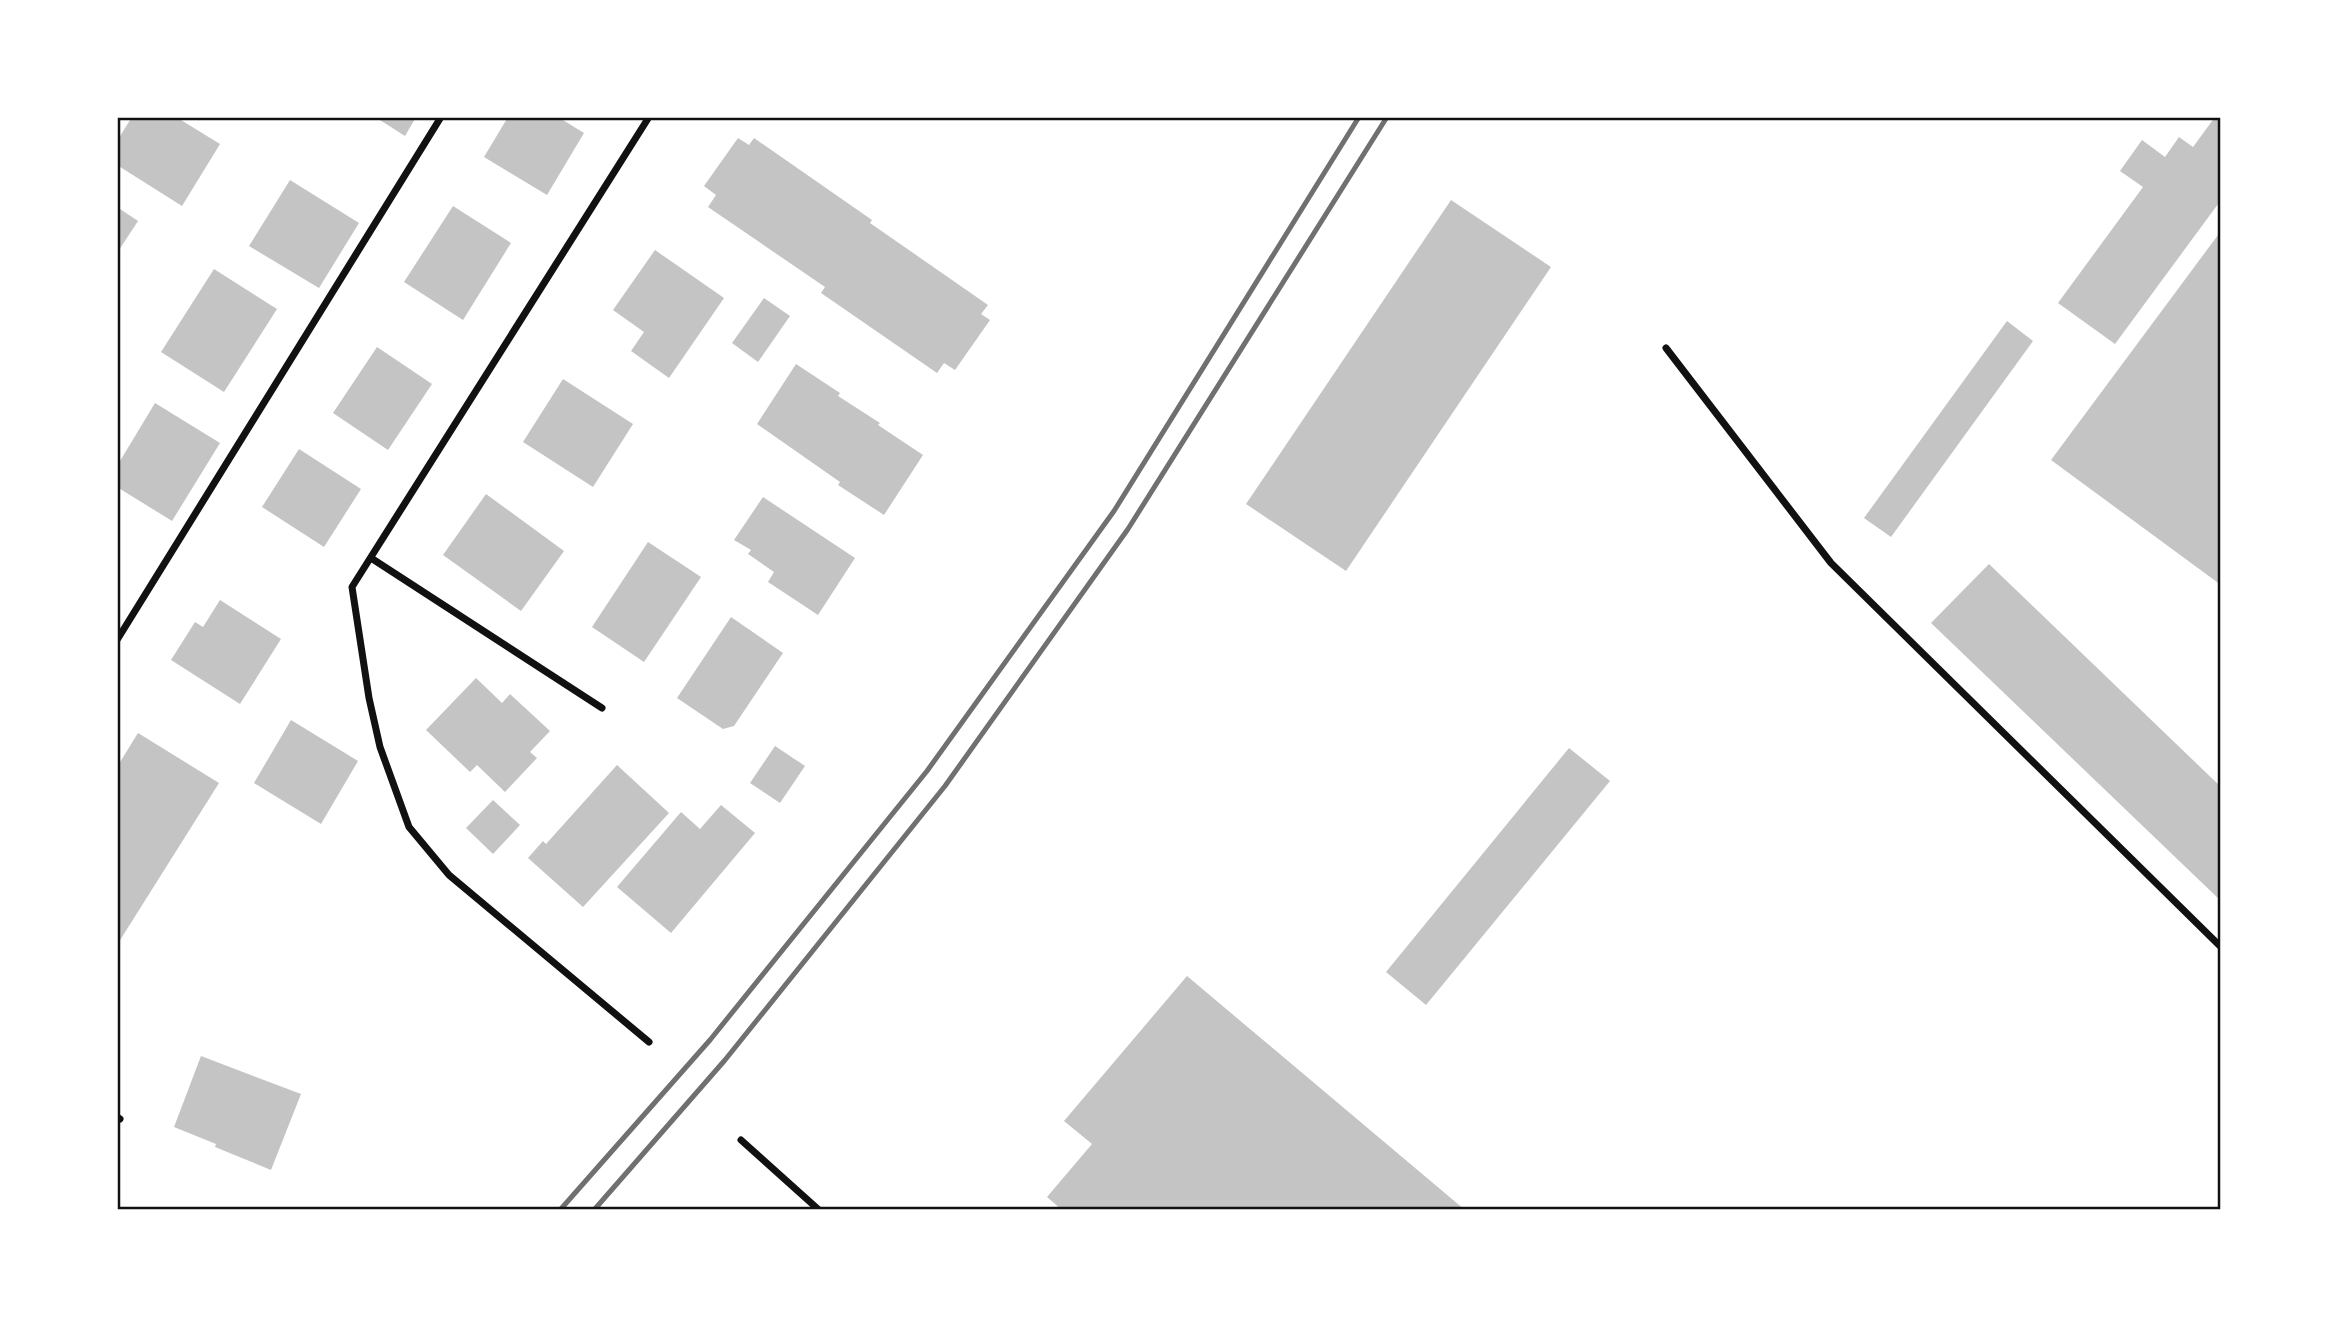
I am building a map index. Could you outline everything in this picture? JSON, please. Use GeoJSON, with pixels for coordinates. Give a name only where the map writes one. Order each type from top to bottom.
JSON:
{"type":"FeatureCollection","features":[{"type":"Feature","properties":{"kind":"street"},"geometry":{"type":"LineString","coordinates":[[117,640],[441,117]]}},
{"type":"Feature","properties":{"kind":"street"},"geometry":{"type":"LineString","coordinates":[[649,117],[352,587],[369,698],[380,747],[409,827],[449,875],[649,1042]]}},
{"type":"Feature","properties":{"kind":"street"},"geometry":{"type":"LineString","coordinates":[[1666,348],[1831,563],[2221,947]]}},
{"type":"Feature","properties":{"kind":"street"},"geometry":{"type":"LineString","coordinates":[[371,558],[602,708]]}},
{"type":"Feature","properties":{"kind":"street"},"geometry":{"type":"LineString","coordinates":[[741,1140],[819,1210]]}},
{"type":"Feature","properties":{"kind":"building"},"geometry":{"type":"Polygon","coordinates":[[[132,117],[176,117],[220,144],[182,206],[117,165],[117,141],[132,117]]]}},
{"type":"Feature","properties":{"kind":"building"},"geometry":{"type":"Polygon","coordinates":[[[375,117],[416,117],[405,136],[375,117]]]}},
{"type":"Feature","properties":{"kind":"building"},"geometry":{"type":"Polygon","coordinates":[[[508,117],[558,117],[584,133],[547,195],[484,157],[508,117]]]}},
{"type":"Feature","properties":{"kind":"building"},"geometry":{"type":"Polygon","coordinates":[[[2215,117],[2221,117],[2221,200],[2115,344],[2058,303],[2143,187],[2120,171],[2142,140],[2165,157],[2179,137],[2193,147],[2215,117]]]}},
{"type":"Feature","properties":{"kind":"building"},"geometry":{"type":"Polygon","coordinates":[[[738,138],[749,145],[754,138],[988,305],[981,314],[990,320],[955,370],[944,363],[937,373],[821,293],[825,287],[708,207],[716,195],[704,186],[738,138]]]}},
{"type":"Feature","properties":{"kind":"building"},"geometry":{"type":"Polygon","coordinates":[[[290,180],[359,223],[319,288],[249,246],[290,180]]]}},
{"type":"Feature","properties":{"kind":"building"},"geometry":{"type":"Polygon","coordinates":[[[1451,200],[1551,267],[1346,571],[1246,504],[1451,200]]]}},
{"type":"Feature","properties":{"kind":"building"},"geometry":{"type":"Polygon","coordinates":[[[453,206],[511,243],[463,320],[404,282],[453,206]]]}},
{"type":"Feature","properties":{"kind":"building"},"geometry":{"type":"Polygon","coordinates":[[[117,207],[138,221],[117,253],[117,207]]]}},
{"type":"Feature","properties":{"kind":"building"},"geometry":{"type":"Polygon","coordinates":[[[2221,231],[2221,585],[2051,460],[2221,231]]]}},
{"type":"Feature","properties":{"kind":"building"},"geometry":{"type":"Polygon","coordinates":[[[655,250],[724,298],[669,378],[631,351],[644,332],[613,310],[655,250]]]}},
{"type":"Feature","properties":{"kind":"building"},"geometry":{"type":"Polygon","coordinates":[[[214,269],[277,309],[224,392],[161,352],[214,269]]]}},
{"type":"Feature","properties":{"kind":"building"},"geometry":{"type":"Polygon","coordinates":[[[764,298],[790,316],[758,362],[732,343],[764,298]]]}},
{"type":"Feature","properties":{"kind":"building"},"geometry":{"type":"Polygon","coordinates":[[[2007,321],[2033,341],[1891,537],[1864,518],[2007,321]]]}},
{"type":"Feature","properties":{"kind":"building"},"geometry":{"type":"Polygon","coordinates":[[[377,347],[432,384],[388,450],[333,413],[377,347]]]}},
{"type":"Feature","properties":{"kind":"building"},"geometry":{"type":"Polygon","coordinates":[[[796,364],[923,455],[884,515],[838,485],[840,482],[757,424],[796,364]]]}},
{"type":"Feature","properties":{"kind":"building"},"geometry":{"type":"Polygon","coordinates":[[[563,379],[633,424],[593,487],[523,442],[563,379]]]}},
{"type":"Feature","properties":{"kind":"building"},"geometry":{"type":"Polygon","coordinates":[[[155,403],[220,443],[172,521],[117,487],[117,466],[155,403]]]}},
{"type":"Feature","properties":{"kind":"building"},"geometry":{"type":"Polygon","coordinates":[[[299,449],[361,489],[324,547],[262,507],[299,449]]]}},
{"type":"Feature","properties":{"kind":"building"},"geometry":{"type":"Polygon","coordinates":[[[486,494],[564,551],[521,611],[443,555],[486,494]]]}},
{"type":"Feature","properties":{"kind":"building"},"geometry":{"type":"Polygon","coordinates":[[[763,497],[855,558],[818,615],[768,582],[774,572],[748,554],[751,550],[734,540],[763,497]]]}},
{"type":"Feature","properties":{"kind":"building"},"geometry":{"type":"Polygon","coordinates":[[[648,542],[701,577],[644,662],[592,627],[648,542]]]}},
{"type":"Feature","properties":{"kind":"building"},"geometry":{"type":"Polygon","coordinates":[[[1989,564],[2221,787],[2221,901],[1931,623],[1989,564]]]}},
{"type":"Feature","properties":{"kind":"building"},"geometry":{"type":"Polygon","coordinates":[[[220,600],[281,639],[240,704],[171,660],[195,622],[203,627],[220,600]]]}},
{"type":"Feature","properties":{"kind":"building"},"geometry":{"type":"Polygon","coordinates":[[[731,617],[783,653],[734,726],[723,729],[677,698],[731,617]]]}},
{"type":"Feature","properties":{"kind":"building"},"geometry":{"type":"Polygon","coordinates":[[[476,678],[502,703],[510,694],[550,731],[530,752],[537,758],[505,792],[477,765],[470,772],[426,730],[476,678]]]}},
{"type":"Feature","properties":{"kind":"building"},"geometry":{"type":"Polygon","coordinates":[[[291,720],[358,761],[321,824],[254,783],[291,720]]]}},
{"type":"Feature","properties":{"kind":"building"},"geometry":{"type":"Polygon","coordinates":[[[138,733],[219,783],[117,945],[117,767],[138,733]]]}},
{"type":"Feature","properties":{"kind":"building"},"geometry":{"type":"Polygon","coordinates":[[[775,746],[805,766],[780,803],[750,783],[775,746]]]}},
{"type":"Feature","properties":{"kind":"building"},"geometry":{"type":"Polygon","coordinates":[[[1569,748],[1610,781],[1426,1005],[1386,972],[1569,748]]]}},
{"type":"Feature","properties":{"kind":"building"},"geometry":{"type":"Polygon","coordinates":[[[617,765],[669,813],[583,907],[528,858],[543,841],[546,844],[617,765]]]}},
{"type":"Feature","properties":{"kind":"building"},"geometry":{"type":"Polygon","coordinates":[[[493,800],[520,825],[493,854],[466,828],[493,800]]]}},
{"type":"Feature","properties":{"kind":"building"},"geometry":{"type":"Polygon","coordinates":[[[721,805],[755,833],[671,933],[617,887],[681,812],[700,829],[721,805]]]}},
{"type":"Feature","properties":{"kind":"building"},"geometry":{"type":"Polygon","coordinates":[[[1187,976],[1465,1210],[1062,1210],[1047,1197],[1092,1144],[1064,1121],[1187,976]]]}},
{"type":"Feature","properties":{"kind":"building"},"geometry":{"type":"Polygon","coordinates":[[[201,1056],[301,1094],[271,1170],[174,1127],[201,1056]]]}},
{"type":"Feature","properties":{"kind":"railway"},"geometry":{"type":"LineString","coordinates":[[560,1210],[710,1040],[927,771],[1114,511],[1359,117]]}},
{"type":"Feature","properties":{"kind":"railway"},"geometry":{"type":"LineString","coordinates":[[594,1210],[725,1060],[945,786],[1128,529],[1387,117]]}}]}
